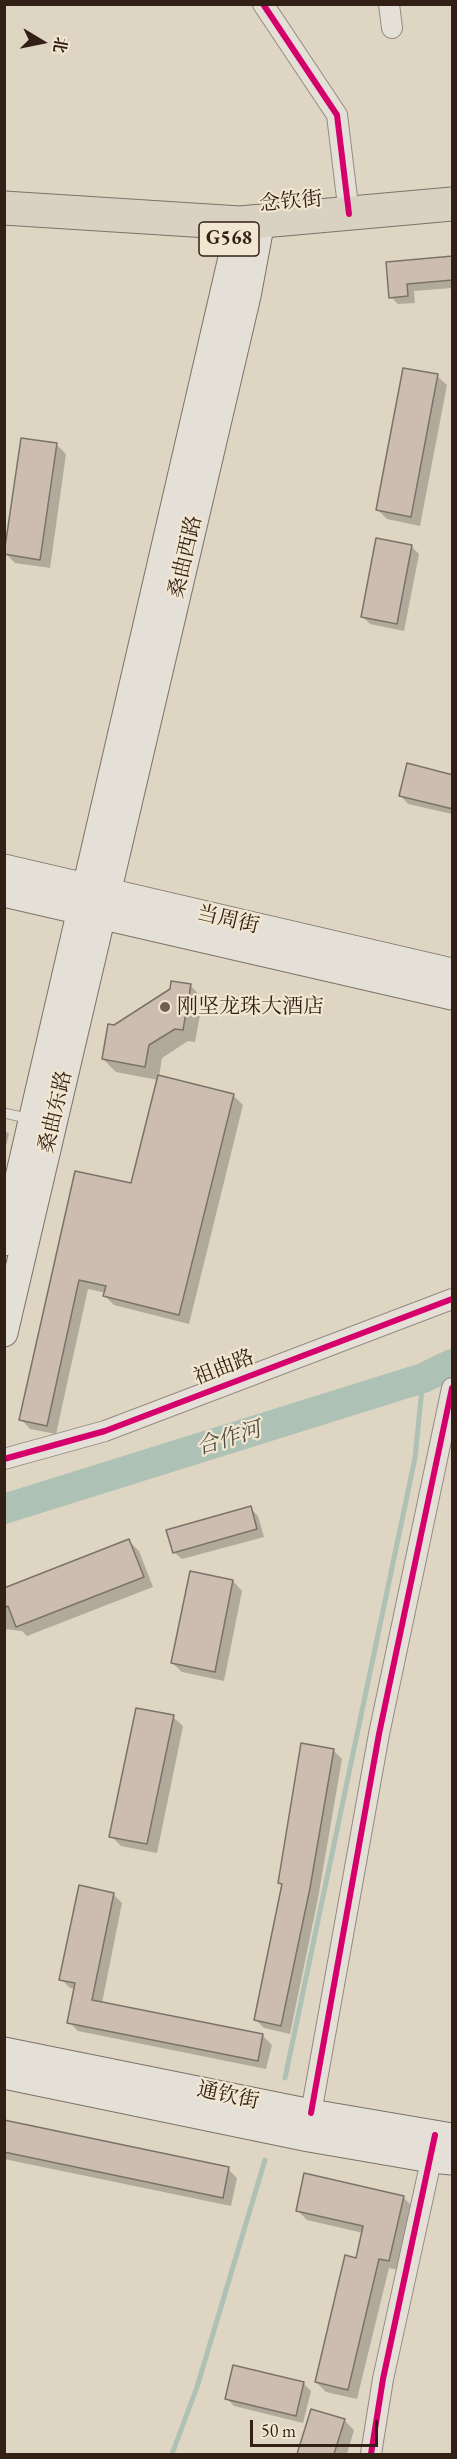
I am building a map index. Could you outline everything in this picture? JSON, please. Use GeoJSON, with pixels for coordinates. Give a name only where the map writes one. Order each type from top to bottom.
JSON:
{"type":"FeatureCollection","features":[{"type":"Feature","properties":{"kind":"highway","name":"念钦街"},"geometry":{"type":"LineString","coordinates":[[4,208],[249,230],[349,214],[453,204]]}},
{"type":"Feature","properties":{"kind":"highway","name":"念钦街"},"geometry":{"type":"LineString","coordinates":[[4,226],[249,230],[453,221]]}},
{"type":"Feature","properties":{"kind":"main road","name":"桑曲西路"},"geometry":{"type":"LineString","coordinates":[[94,901],[249,230]]}},
{"type":"Feature","properties":{"kind":"main road","name":"当周街"},"geometry":{"type":"LineString","coordinates":[[4,868],[94,901],[453,996]]}},
{"type":"Feature","properties":{"kind":"main road","name":"当周街"},"geometry":{"type":"LineString","coordinates":[[4,893],[94,901],[453,972]]}},
{"type":"Feature","properties":{"kind":"main road","name":"桑曲东路"},"geometry":{"type":"LineString","coordinates":[[4,1242],[33,1119],[94,901]]}},
{"type":"Feature","properties":{"kind":"main road","name":"桑曲东路"},"geometry":{"type":"LineString","coordinates":[[4,1333],[94,901]]}},
{"type":"Feature","properties":{"kind":"main road","name":"通钦街"},"geometry":{"type":"LineString","coordinates":[[4,2051],[311,2113],[443,2148]]}},
{"type":"Feature","properties":{"kind":"main road"},"geometry":{"type":"LineString","coordinates":[[4,2075],[309,2138],[443,2148]]}},
{"type":"Feature","properties":{"kind":"street"},"geometry":{"type":"LineString","coordinates":[[263,4],[337,116],[349,214]]}},
{"type":"Feature","properties":{"kind":"street"},"geometry":{"type":"LineString","coordinates":[[389,4],[392,28]]}},
{"type":"Feature","properties":{"kind":"street","name":"祖曲路"},"geometry":{"type":"LineString","coordinates":[[4,1459],[105,1431],[453,1299]]}},
{"type":"Feature","properties":{"kind":"street"},"geometry":{"type":"LineString","coordinates":[[311,2113],[379,1734],[453,1388]]}},
{"type":"Feature","properties":{"kind":"street"},"geometry":{"type":"LineString","coordinates":[[371,2454],[383,2379],[443,2148]]}},
{"type":"Feature","properties":{"kind":"lane"},"geometry":{"type":"LineString","coordinates":[[4,1113],[33,1119]]}},
{"type":"Feature","properties":{"kind":"building"},"geometry":{"type":"Polygon","coordinates":[[[453,256],[453,280],[407,284],[408,296],[389,298],[386,262],[453,256]]]}},
{"type":"Feature","properties":{"kind":"building"},"geometry":{"type":"Polygon","coordinates":[[[403,368],[438,374],[411,517],[376,510],[403,368]]]}},
{"type":"Feature","properties":{"kind":"building"},"geometry":{"type":"Polygon","coordinates":[[[21,438],[57,443],[40,560],[4,554],[21,438]]]}},
{"type":"Feature","properties":{"kind":"building"},"geometry":{"type":"Polygon","coordinates":[[[376,538],[412,545],[397,624],[361,617],[376,538]]]}},
{"type":"Feature","properties":{"kind":"building"},"geometry":{"type":"Polygon","coordinates":[[[407,763],[453,775],[453,809],[399,796],[407,763]]]}},
{"type":"Feature","properties":{"kind":"building","name":"刚坚龙珠大酒店"},"geometry":{"type":"Polygon","coordinates":[[[171,981],[191,984],[183,1030],[175,1029],[149,1045],[145,1067],[102,1059],[108,1024],[114,1025],[170,989],[171,981]]]}},
{"type":"Feature","properties":{"kind":"building"},"geometry":{"type":"Polygon","coordinates":[[[158,1075],[234,1094],[179,1315],[103,1296],[106,1286],[79,1280],[47,1426],[19,1420],[75,1171],[131,1183],[158,1075]]]}},
{"type":"Feature","properties":{"kind":"building"},"geometry":{"type":"Polygon","coordinates":[[[251,1506],[257,1529],[173,1553],[166,1530],[251,1506]]]}},
{"type":"Feature","properties":{"kind":"building"},"geometry":{"type":"Polygon","coordinates":[[[129,1539],[144,1577],[16,1627],[8,1606],[4,1608],[4,1588],[129,1539]]]}},
{"type":"Feature","properties":{"kind":"building"},"geometry":{"type":"Polygon","coordinates":[[[190,1571],[233,1580],[215,1672],[171,1663],[190,1571]]]}},
{"type":"Feature","properties":{"kind":"building"},"geometry":{"type":"Polygon","coordinates":[[[136,1708],[174,1715],[147,1844],[109,1837],[136,1708]]]}},
{"type":"Feature","properties":{"kind":"building"},"geometry":{"type":"Polygon","coordinates":[[[301,1743],[334,1749],[310,1888],[281,2026],[254,2020],[282,1884],[278,1883],[301,1743]]]}},
{"type":"Feature","properties":{"kind":"building"},"geometry":{"type":"Polygon","coordinates":[[[79,1885],[114,1893],[92,2000],[263,2034],[258,2061],[67,2023],[75,1983],[59,1980],[79,1885]]]}},
{"type":"Feature","properties":{"kind":"building"},"geometry":{"type":"Polygon","coordinates":[[[4,2120],[229,2167],[223,2198],[4,2152],[4,2120]]]}},
{"type":"Feature","properties":{"kind":"building"},"geometry":{"type":"Polygon","coordinates":[[[304,2173],[404,2196],[389,2261],[379,2259],[348,2390],[315,2382],[345,2255],[356,2258],[363,2226],[296,2211],[304,2173]]]}},
{"type":"Feature","properties":{"kind":"building"},"geometry":{"type":"Polygon","coordinates":[[[233,2365],[304,2382],[296,2416],[225,2399],[233,2365]]]}},
{"type":"Feature","properties":{"kind":"building"},"geometry":{"type":"Polygon","coordinates":[[[311,2409],[345,2419],[334,2454],[297,2454],[311,2409]]]}},
{"type":"Feature","properties":{"kind":"waterway","name":"合作河"},"geometry":{"type":"LineString","coordinates":[[4,1509],[423,1378],[452,1364]]}},
{"type":"Feature","properties":{"kind":"waterway"},"geometry":{"type":"LineString","coordinates":[[285,2078],[415,1458],[423,1378]]}},
{"type":"Feature","properties":{"kind":"waterway"},"geometry":{"type":"LineString","coordinates":[[172,2454],[197,2387],[265,2160]]}},
{"type":"Feature","properties":{"kind":"cycle path"},"geometry":{"type":"LineString","coordinates":[[263,4],[337,115],[349,214]]}},
{"type":"Feature","properties":{"kind":"cycle path"},"geometry":{"type":"LineString","coordinates":[[4,1459],[105,1431],[452,1299]]}},
{"type":"Feature","properties":{"kind":"cycle path"},"geometry":{"type":"LineString","coordinates":[[311,2113],[379,1734],[452,1388]]}},
{"type":"Feature","properties":{"kind":"cycle path"},"geometry":{"type":"LineString","coordinates":[[371,2454],[383,2379],[435,2135]]}},
{"type":"Feature","properties":{"kind":"place","name":"刚坚龙珠大酒店"},"geometry":{"type":"Point","coordinates":[165,1007]}}]}
